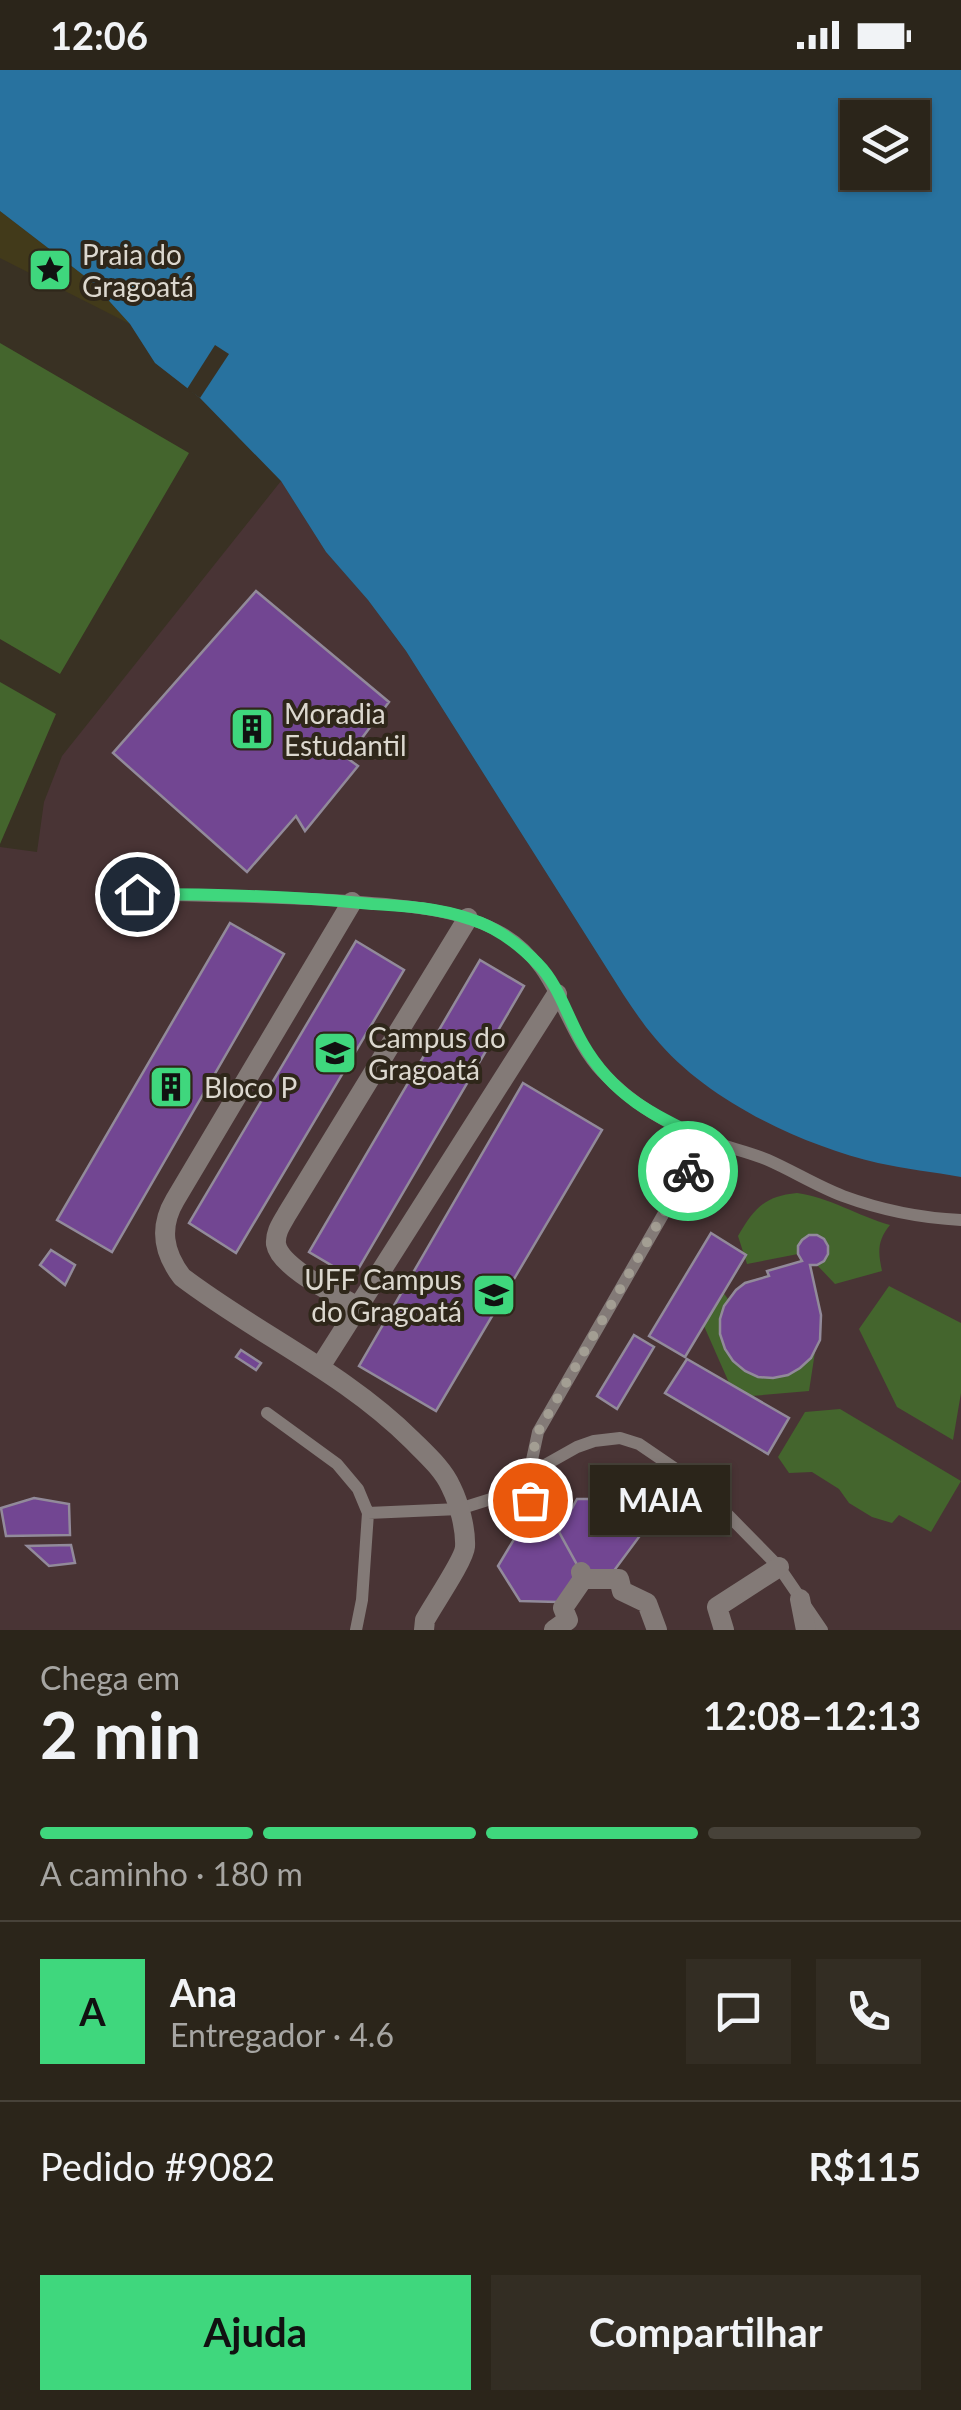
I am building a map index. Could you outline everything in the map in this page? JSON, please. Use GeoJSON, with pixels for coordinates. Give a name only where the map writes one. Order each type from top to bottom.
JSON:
{"type":"FeatureCollection","features":[{"type":"Feature","properties":{"kind":"street"},"geometry":{"type":"LineString","coordinates":[[352,902],[175,1200],[165,1224],[166,1250],[182,1277],[390,1418],[432,1460],[452,1488],[465,1550],[425,1620],[424,1630]]}},
{"type":"Feature","properties":{"kind":"street"},"geometry":{"type":"LineString","coordinates":[[358,1308],[287,1262],[276,1247],[276,1237],[468,918]]}},
{"type":"Feature","properties":{"kind":"street"},"geometry":{"type":"LineString","coordinates":[[320,1367],[557,994]]}},
{"type":"Feature","properties":{"kind":"street"},"geometry":{"type":"LineString","coordinates":[[724,1630],[717,1607],[779,1567]]}},
{"type":"Feature","properties":{"kind":"street"},"geometry":{"type":"LineString","coordinates":[[564,1627],[564,1608],[582,1576],[618,1579],[622,1590],[647,1603],[656,1630]]}},
{"type":"Feature","properties":{"kind":"street"},"geometry":{"type":"LineString","coordinates":[[800,1599],[806,1630]]}},
{"type":"Feature","properties":{"kind":"lane"},"geometry":{"type":"LineString","coordinates":[[104,894],[234,895],[352,902],[412,907],[468,918],[504,934],[541,966],[600,1070],[653,1115],[706,1140],[764,1158],[840,1195],[891,1212],[961,1220]]}},
{"type":"Feature","properties":{"kind":"lane"},"geometry":{"type":"LineString","coordinates":[[530,1500],[528,1474],[538,1432],[706,1140]]}},
{"type":"Feature","properties":{"kind":"lane"},"geometry":{"type":"LineString","coordinates":[[267,1413],[337,1464],[358,1489],[368,1513],[356,1630]]}},
{"type":"Feature","properties":{"kind":"lane"},"geometry":{"type":"LineString","coordinates":[[368,1513],[459,1509],[491,1500],[576,1447],[620,1438],[639,1444],[730,1516],[779,1567],[822,1630]]}},
{"type":"Feature","properties":{"kind":"shaded area","name":"Campus do Gragoatá"},"geometry":{"type":"Polygon","coordinates":[[[281,481],[326,552],[406,651],[623,994],[961,1161],[961,1630],[0,1630],[0,847],[37,852],[44,802],[62,756],[281,481]]]}},
{"type":"Feature","properties":{"kind":"green space"},"geometry":{"type":"Polygon","coordinates":[[[0,343],[189,453],[60,674],[0,639],[0,343]]]}},
{"type":"Feature","properties":{"kind":"green space"},"geometry":{"type":"Polygon","coordinates":[[[0,682],[56,714],[0,844],[0,682]]]}},
{"type":"Feature","properties":{"kind":"green space"},"geometry":{"type":"Polygon","coordinates":[[[797,1193],[821,1198],[890,1225],[880,1247],[882,1271],[835,1284],[817,1265],[824,1260],[809,1235],[800,1243],[798,1254],[747,1264],[738,1236],[749,1218],[768,1201],[797,1193]]]}},
{"type":"Feature","properties":{"kind":"green space"},"geometry":{"type":"Polygon","coordinates":[[[889,1286],[961,1323],[961,1393],[953,1440],[897,1407],[859,1329],[889,1286]]]}},
{"type":"Feature","properties":{"kind":"green space"},"geometry":{"type":"Polygon","coordinates":[[[722,1291],[728,1299],[720,1321],[722,1341],[731,1357],[745,1370],[762,1377],[781,1377],[799,1369],[815,1352],[809,1391],[751,1396],[730,1385],[704,1326],[722,1291]]]}},
{"type":"Feature","properties":{"kind":"green space"},"geometry":{"type":"Polygon","coordinates":[[[840,1409],[961,1481],[931,1532],[899,1515],[892,1523],[872,1517],[812,1472],[789,1473],[778,1457],[805,1412],[840,1409]]]}},
{"type":"Feature","properties":{"kind":"sand","name":"Praia do Gragoatá"},"geometry":{"type":"Polygon","coordinates":[[[0,211],[91,281],[130,324],[0,258],[0,211]]]}},
{"type":"Feature","properties":{"kind":"water"},"geometry":{"type":"Polygon","coordinates":[[[0,70],[961,70],[961,1177],[878,1163],[818,1145],[728,1100],[676,1060],[623,994],[406,651],[326,552],[281,481],[200,398],[155,363],[130,324],[91,281],[0,211],[0,70]]]}},
{"type":"Feature","properties":{"kind":"pier"},"geometry":{"type":"Polygon","coordinates":[[[215,345],[229,354],[200,398],[187,389],[215,345]]]}},
{"type":"Feature","properties":{"kind":"building","name":"Moradia Estudantil"},"geometry":{"type":"Polygon","coordinates":[[[256,591],[389,702],[347,758],[358,766],[305,831],[296,816],[247,872],[113,753],[256,591]]]}},
{"type":"Feature","properties":{"kind":"building","name":"Bloco P"},"geometry":{"type":"Polygon","coordinates":[[[230,923],[284,954],[112,1252],[57,1220],[230,923]]]}},
{"type":"Feature","properties":{"kind":"building"},"geometry":{"type":"Polygon","coordinates":[[[356,941],[404,970],[236,1253],[189,1223],[356,941]]]}},
{"type":"Feature","properties":{"kind":"building"},"geometry":{"type":"Polygon","coordinates":[[[480,960],[524,986],[353,1278],[309,1252],[480,960]]]}},
{"type":"Feature","properties":{"kind":"building"},"geometry":{"type":"Polygon","coordinates":[[[523,1083],[602,1130],[436,1411],[359,1366],[523,1083]]]}},
{"type":"Feature","properties":{"kind":"building"},"geometry":{"type":"Polygon","coordinates":[[[711,1233],[746,1255],[685,1357],[649,1336],[711,1233]]]}},
{"type":"Feature","properties":{"kind":"building"},"geometry":{"type":"Polygon","coordinates":[[[809,1235],[824,1239],[828,1246],[824,1261],[810,1265],[821,1315],[820,1340],[811,1358],[800,1368],[788,1375],[758,1377],[733,1361],[725,1349],[720,1334],[724,1306],[745,1283],[769,1276],[767,1271],[802,1261],[798,1246],[809,1235]]]}},
{"type":"Feature","properties":{"kind":"building"},"geometry":{"type":"Polygon","coordinates":[[[51,1250],[75,1265],[65,1285],[40,1265],[51,1250]]]}},
{"type":"Feature","properties":{"kind":"building"},"geometry":{"type":"Polygon","coordinates":[[[634,1335],[654,1347],[617,1409],[597,1396],[634,1335]]]}},
{"type":"Feature","properties":{"kind":"building"},"geometry":{"type":"Polygon","coordinates":[[[241,1350],[261,1363],[256,1370],[236,1357],[241,1350]]]}},
{"type":"Feature","properties":{"kind":"building"},"geometry":{"type":"Polygon","coordinates":[[[687,1359],[789,1418],[768,1454],[665,1393],[687,1359]]]}},
{"type":"Feature","properties":{"kind":"building"},"geometry":{"type":"Polygon","coordinates":[[[34,1498],[69,1504],[70,1535],[6,1536],[1,1508],[34,1498]]]}},
{"type":"Feature","properties":{"kind":"building"},"geometry":{"type":"Polygon","coordinates":[[[577,1499],[619,1499],[639,1537],[613,1572],[581,1572],[559,1532],[577,1499]]]}},
{"type":"Feature","properties":{"kind":"building"},"geometry":{"type":"Polygon","coordinates":[[[519,1531],[559,1532],[581,1572],[558,1602],[520,1601],[498,1566],[519,1531]]]}},
{"type":"Feature","properties":{"kind":"building"},"geometry":{"type":"Polygon","coordinates":[[[71,1545],[75,1563],[49,1566],[27,1546],[71,1545]]]}},
{"type":"Feature","properties":{"kind":"way so far"},"geometry":{"type":"LineString","coordinates":[[530,1500],[528,1474],[538,1432],[688,1171]]}},
{"type":"Feature","properties":{"kind":"place","name":"Praia do Gragoatá"},"geometry":{"type":"Point","coordinates":[50,270]}},
{"type":"Feature","properties":{"kind":"place","name":"Moradia Estudantil"},"geometry":{"type":"Point","coordinates":[252,729]}},
{"type":"Feature","properties":{"kind":"place","name":"Campus do Gragoatá"},"geometry":{"type":"Point","coordinates":[335,1053]}},
{"type":"Feature","properties":{"kind":"place","name":"Bloco P"},"geometry":{"type":"Point","coordinates":[171,1087]}},
{"type":"Feature","properties":{"kind":"place","name":"UFF Campus do Gragoatá"},"geometry":{"type":"Point","coordinates":[494,1295]}},
{"type":"Feature","properties":{"kind":"place","name":"MAIA"},"geometry":{"type":"Point","coordinates":[530,1500]}},
{"type":"Feature","properties":{"kind":"route"},"geometry":{"type":"LineString","coordinates":[[137,894],[234,895],[412,907],[468,918],[504,934],[541,966],[600,1070],[653,1115],[706,1140],[688,1171]]}}]}
